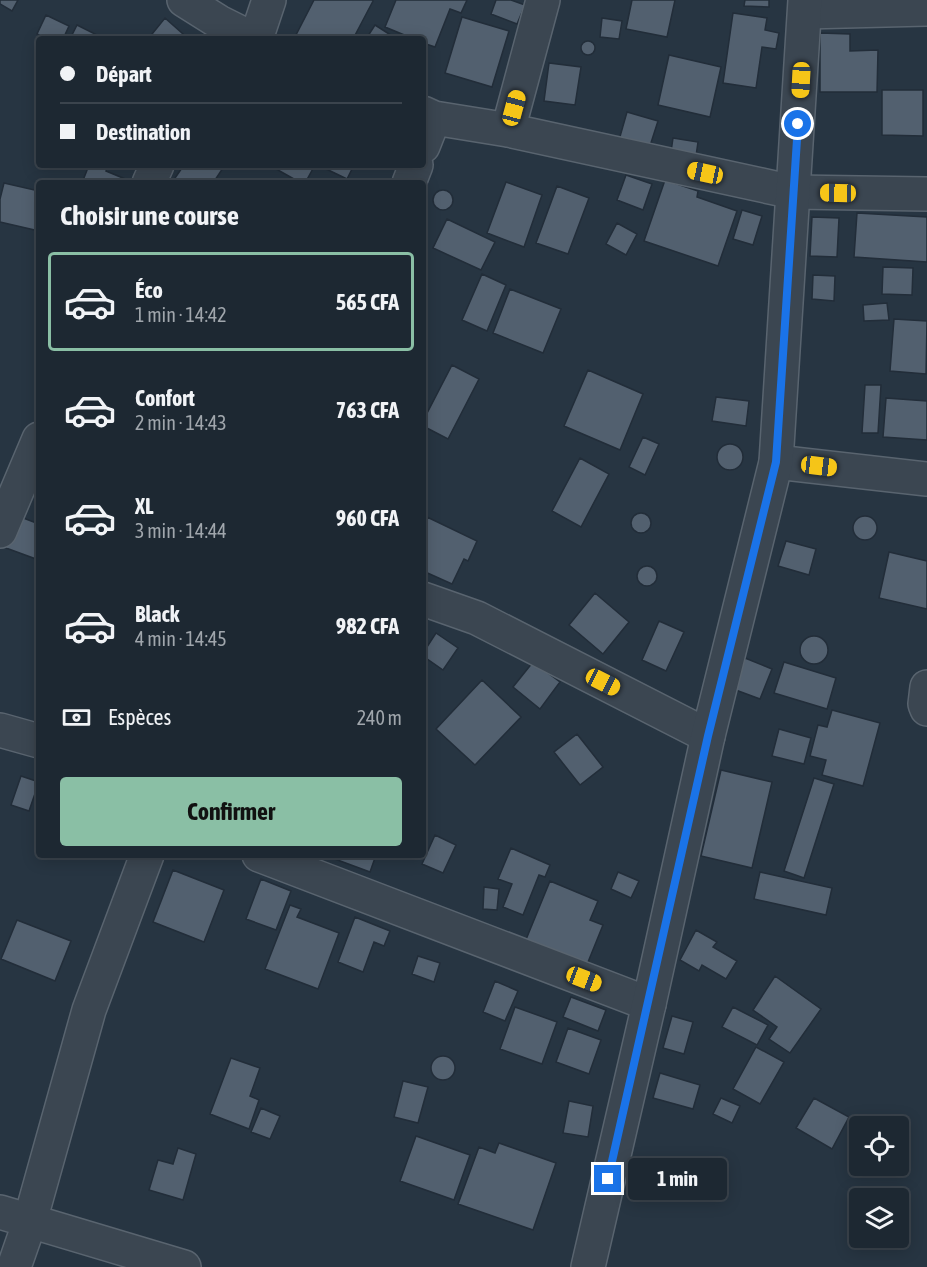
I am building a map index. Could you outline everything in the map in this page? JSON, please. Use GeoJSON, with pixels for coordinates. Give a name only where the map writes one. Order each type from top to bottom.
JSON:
{"type":"FeatureCollection","features":[{"type":"Feature","properties":{"kind":"street"},"geometry":{"type":"LineString","coordinates":[[184,0],[215,31],[240,36]]}},
{"type":"Feature","properties":{"kind":"street"},"geometry":{"type":"LineString","coordinates":[[256,36],[269,0]]}},
{"type":"Feature","properties":{"kind":"street"},"geometry":{"type":"LineString","coordinates":[[508,130],[543,0]]}},
{"type":"Feature","properties":{"kind":"street"},"geometry":{"type":"LineString","coordinates":[[588,1267],[708,736],[776,462],[805,6],[927,9]]}},
{"type":"Feature","properties":{"kind":"street"},"geometry":{"type":"LineString","coordinates":[[427,126],[508,130],[793,192],[927,194]]}},
{"type":"Feature","properties":{"kind":"street"},"geometry":{"type":"LineString","coordinates":[[0,531],[36,446]]}},
{"type":"Feature","properties":{"kind":"street"},"geometry":{"type":"LineString","coordinates":[[776,462],[927,479]]}},
{"type":"Feature","properties":{"kind":"street"},"geometry":{"type":"LineString","coordinates":[[426,600],[477,618],[708,736]]}},
{"type":"Feature","properties":{"kind":"street"},"geometry":{"type":"LineString","coordinates":[[927,687],[925,704],[927,709]]}},
{"type":"Feature","properties":{"kind":"street"},"geometry":{"type":"LineString","coordinates":[[0,730],[36,740]]}},
{"type":"Feature","properties":{"kind":"street"},"geometry":{"type":"LineString","coordinates":[[14,1267],[15,1217],[146,858]]}},
{"type":"Feature","properties":{"kind":"street"},"geometry":{"type":"LineString","coordinates":[[267,858],[648,1004]]}},
{"type":"Feature","properties":{"kind":"street"},"geometry":{"type":"LineString","coordinates":[[15,1217],[184,1267]]}},
{"type":"Feature","properties":{"kind":"building"},"geometry":{"type":"Polygon","coordinates":[[[0,0],[18,0],[12,11],[0,4],[0,0]]]}},
{"type":"Feature","properties":{"kind":"building"},"geometry":{"type":"Polygon","coordinates":[[[314,0],[373,1],[355,36],[296,35],[314,0]]]}},
{"type":"Feature","properties":{"kind":"building"},"geometry":{"type":"Polygon","coordinates":[[[396,0],[467,0],[461,13],[450,9],[435,47],[426,44],[426,36],[407,36],[385,27],[396,0]]]}},
{"type":"Feature","properties":{"kind":"building"},"geometry":{"type":"Polygon","coordinates":[[[496,0],[511,0],[525,5],[517,24],[491,14],[496,0]]]}},
{"type":"Feature","properties":{"kind":"building"},"geometry":{"type":"Polygon","coordinates":[[[632,0],[675,0],[667,37],[626,29],[632,0]]]}},
{"type":"Feature","properties":{"kind":"building"},"geometry":{"type":"Polygon","coordinates":[[[745,0],[769,0],[769,7],[744,6],[745,0]]]}},
{"type":"Feature","properties":{"kind":"building"},"geometry":{"type":"Polygon","coordinates":[[[733,13],[767,18],[765,30],[779,33],[776,49],[762,47],[756,88],[723,83],[733,13]]]}},
{"type":"Feature","properties":{"kind":"building"},"geometry":{"type":"Polygon","coordinates":[[[46,15],[69,26],[64,36],[37,34],[46,15]]]}},
{"type":"Feature","properties":{"kind":"building"},"geometry":{"type":"Polygon","coordinates":[[[462,17],[509,31],[492,87],[445,73],[462,17]]]}},
{"type":"Feature","properties":{"kind":"building"},"geometry":{"type":"Polygon","coordinates":[[[165,18],[183,34],[181,36],[150,36],[165,18]]]}},
{"type":"Feature","properties":{"kind":"building"},"geometry":{"type":"Polygon","coordinates":[[[602,18],[622,21],[619,39],[600,37],[602,18]]]}},
{"type":"Feature","properties":{"kind":"building"},"geometry":{"type":"Polygon","coordinates":[[[77,25],[97,35],[96,36],[72,36],[77,25]]]}},
{"type":"Feature","properties":{"kind":"building"},"geometry":{"type":"Polygon","coordinates":[[[375,25],[392,36],[368,36],[375,25]]]}},
{"type":"Feature","properties":{"kind":"building"},"geometry":{"type":"Polygon","coordinates":[[[820,33],[850,34],[850,51],[878,50],[877,92],[820,92],[820,33]]]}},
{"type":"Feature","properties":{"kind":"building"},"geometry":{"type":"Polygon","coordinates":[[[588,41],[593,43],[595,48],[593,53],[588,55],[583,53],[581,48],[583,43],[588,41]]]}},
{"type":"Feature","properties":{"kind":"building"},"geometry":{"type":"Polygon","coordinates":[[[669,55],[721,67],[710,117],[658,105],[669,55]]]}},
{"type":"Feature","properties":{"kind":"building"},"geometry":{"type":"Polygon","coordinates":[[[549,63],[581,67],[575,105],[544,101],[549,63]]]}},
{"type":"Feature","properties":{"kind":"building"},"geometry":{"type":"Polygon","coordinates":[[[882,90],[923,90],[923,136],[882,135],[882,90]]]}},
{"type":"Feature","properties":{"kind":"building"},"geometry":{"type":"Polygon","coordinates":[[[627,112],[658,121],[649,149],[619,140],[627,112]]]}},
{"type":"Feature","properties":{"kind":"building"},"geometry":{"type":"Polygon","coordinates":[[[673,138],[698,142],[696,156],[671,152],[673,138]]]}},
{"type":"Feature","properties":{"kind":"building"},"geometry":{"type":"Polygon","coordinates":[[[88,168],[107,168],[106,171],[128,180],[83,180],[88,168]]]}},
{"type":"Feature","properties":{"kind":"building"},"geometry":{"type":"Polygon","coordinates":[[[182,168],[223,168],[215,180],[178,180],[175,178],[182,168]]]}},
{"type":"Feature","properties":{"kind":"building"},"geometry":{"type":"Polygon","coordinates":[[[274,168],[313,168],[307,180],[296,180],[274,168]]]}},
{"type":"Feature","properties":{"kind":"building"},"geometry":{"type":"Polygon","coordinates":[[[324,168],[352,168],[347,179],[324,168]]]}},
{"type":"Feature","properties":{"kind":"building"},"geometry":{"type":"Polygon","coordinates":[[[626,175],[652,184],[643,210],[617,200],[626,175]]]}},
{"type":"Feature","properties":{"kind":"building"},"geometry":{"type":"Polygon","coordinates":[[[665,180],[698,191],[697,197],[737,211],[718,266],[644,241],[665,180]]]}},
{"type":"Feature","properties":{"kind":"building"},"geometry":{"type":"Polygon","coordinates":[[[506,182],[542,195],[524,247],[487,233],[506,182]]]}},
{"type":"Feature","properties":{"kind":"building"},"geometry":{"type":"Polygon","coordinates":[[[4,183],[36,190],[36,230],[0,222],[0,199],[4,183]]]}},
{"type":"Feature","properties":{"kind":"building"},"geometry":{"type":"Polygon","coordinates":[[[557,186],[589,198],[568,254],[536,243],[557,186]]]}},
{"type":"Feature","properties":{"kind":"building"},"geometry":{"type":"Polygon","coordinates":[[[443,190],[450,193],[453,200],[450,207],[443,210],[436,207],[433,200],[436,193],[443,190]]]}},
{"type":"Feature","properties":{"kind":"building"},"geometry":{"type":"Polygon","coordinates":[[[742,210],[762,216],[753,245],[733,239],[742,210]]]}},
{"type":"Feature","properties":{"kind":"building"},"geometry":{"type":"Polygon","coordinates":[[[857,213],[927,217],[927,262],[854,257],[857,213]]]}},
{"type":"Feature","properties":{"kind":"building"},"geometry":{"type":"Polygon","coordinates":[[[812,217],[839,218],[837,257],[810,256],[812,217]]]}},
{"type":"Feature","properties":{"kind":"building"},"geometry":{"type":"Polygon","coordinates":[[[447,219],[495,242],[481,270],[433,248],[447,219]]]}},
{"type":"Feature","properties":{"kind":"building"},"geometry":{"type":"Polygon","coordinates":[[[617,223],[637,234],[626,255],[606,244],[617,223]]]}},
{"type":"Feature","properties":{"kind":"building"},"geometry":{"type":"Polygon","coordinates":[[[883,267],[913,268],[912,295],[882,294],[883,267]]]}},
{"type":"Feature","properties":{"kind":"building"},"geometry":{"type":"Polygon","coordinates":[[[482,274],[506,285],[487,331],[462,320],[482,274]]]}},
{"type":"Feature","properties":{"kind":"building"},"geometry":{"type":"Polygon","coordinates":[[[813,275],[835,276],[834,301],[812,299],[813,275]]]}},
{"type":"Feature","properties":{"kind":"building"},"geometry":{"type":"Polygon","coordinates":[[[510,289],[561,309],[543,353],[493,333],[510,289]]]}},
{"type":"Feature","properties":{"kind":"building"},"geometry":{"type":"Polygon","coordinates":[[[887,303],[889,320],[864,321],[863,305],[887,303]]]}},
{"type":"Feature","properties":{"kind":"building"},"geometry":{"type":"Polygon","coordinates":[[[894,319],[927,321],[926,374],[890,371],[894,319]]]}},
{"type":"Feature","properties":{"kind":"building"},"geometry":{"type":"Polygon","coordinates":[[[452,365],[479,379],[448,439],[426,428],[426,415],[452,365]]]}},
{"type":"Feature","properties":{"kind":"building"},"geometry":{"type":"Polygon","coordinates":[[[588,370],[643,394],[620,450],[564,426],[588,370]]]}},
{"type":"Feature","properties":{"kind":"building"},"geometry":{"type":"Polygon","coordinates":[[[865,385],[881,385],[878,433],[862,433],[865,385]]]}},
{"type":"Feature","properties":{"kind":"building"},"geometry":{"type":"Polygon","coordinates":[[[716,397],[749,401],[746,426],[712,421],[716,397]]]}},
{"type":"Feature","properties":{"kind":"building"},"geometry":{"type":"Polygon","coordinates":[[[886,398],[927,401],[927,440],[883,437],[886,398]]]}},
{"type":"Feature","properties":{"kind":"building"},"geometry":{"type":"Polygon","coordinates":[[[643,437],[659,444],[645,475],[629,467],[643,437]]]}},
{"type":"Feature","properties":{"kind":"building"},"geometry":{"type":"Polygon","coordinates":[[[730,444],[739,448],[743,457],[739,466],[730,470],[721,466],[717,457],[721,448],[730,444]]]}},
{"type":"Feature","properties":{"kind":"building"},"geometry":{"type":"Polygon","coordinates":[[[580,458],[609,474],[581,527],[552,511],[580,458]]]}},
{"type":"Feature","properties":{"kind":"building"},"geometry":{"type":"Polygon","coordinates":[[[641,513],[648,516],[651,523],[648,530],[641,533],[634,530],[631,523],[634,516],[641,513]]]}},
{"type":"Feature","properties":{"kind":"building"},"geometry":{"type":"Polygon","coordinates":[[[18,516],[36,523],[36,559],[6,548],[18,516]]]}},
{"type":"Feature","properties":{"kind":"building"},"geometry":{"type":"Polygon","coordinates":[[[860,516],[870,516],[877,523],[877,533],[870,540],[860,540],[853,533],[853,523],[860,516]]]}},
{"type":"Feature","properties":{"kind":"building"},"geometry":{"type":"Polygon","coordinates":[[[427,517],[477,541],[468,561],[464,559],[452,584],[426,572],[427,517]]]}},
{"type":"Feature","properties":{"kind":"building"},"geometry":{"type":"Polygon","coordinates":[[[786,541],[816,549],[809,575],[778,566],[786,541]]]}},
{"type":"Feature","properties":{"kind":"building"},"geometry":{"type":"Polygon","coordinates":[[[889,552],[927,561],[927,609],[879,598],[889,552]]]}},
{"type":"Feature","properties":{"kind":"building"},"geometry":{"type":"Polygon","coordinates":[[[647,566],[654,569],[657,576],[654,583],[647,586],[640,583],[637,576],[640,569],[647,566]]]}},
{"type":"Feature","properties":{"kind":"building"},"geometry":{"type":"Polygon","coordinates":[[[595,593],[629,622],[603,654],[569,625],[595,593]]]}},
{"type":"Feature","properties":{"kind":"building"},"geometry":{"type":"Polygon","coordinates":[[[659,621],[684,632],[666,671],[642,660],[659,621]]]}},
{"type":"Feature","properties":{"kind":"building"},"geometry":{"type":"Polygon","coordinates":[[[436,633],[458,648],[443,670],[426,658],[426,648],[436,633]]]}},
{"type":"Feature","properties":{"kind":"building"},"geometry":{"type":"Polygon","coordinates":[[[814,636],[824,640],[828,650],[824,660],[814,664],[804,660],[800,650],[804,640],[814,636]]]}},
{"type":"Feature","properties":{"kind":"building"},"geometry":{"type":"Polygon","coordinates":[[[745,658],[772,669],[760,699],[733,689],[745,658]]]}},
{"type":"Feature","properties":{"kind":"building"},"geometry":{"type":"Polygon","coordinates":[[[533,662],[560,682],[540,709],[513,687],[533,662]]]}},
{"type":"Feature","properties":{"kind":"building"},"geometry":{"type":"Polygon","coordinates":[[[784,662],[836,678],[827,709],[774,693],[784,662]]]}},
{"type":"Feature","properties":{"kind":"building"},"geometry":{"type":"Polygon","coordinates":[[[482,680],[521,717],[475,765],[436,729],[482,680]]]}},
{"type":"Feature","properties":{"kind":"building"},"geometry":{"type":"Polygon","coordinates":[[[832,710],[880,723],[863,786],[822,775],[826,760],[810,756],[818,725],[827,727],[832,710]]]}},
{"type":"Feature","properties":{"kind":"building"},"geometry":{"type":"Polygon","coordinates":[[[779,729],[811,738],[804,764],[772,756],[779,729]]]}},
{"type":"Feature","properties":{"kind":"building"},"geometry":{"type":"Polygon","coordinates":[[[577,734],[603,767],[580,785],[554,752],[577,734]]]}},
{"type":"Feature","properties":{"kind":"building"},"geometry":{"type":"Polygon","coordinates":[[[721,770],[772,782],[752,868],[701,856],[721,770]]]}},
{"type":"Feature","properties":{"kind":"building"},"geometry":{"type":"Polygon","coordinates":[[[21,776],[36,781],[36,791],[29,811],[11,805],[21,776]]]}},
{"type":"Feature","properties":{"kind":"building"},"geometry":{"type":"Polygon","coordinates":[[[814,778],[834,784],[804,878],[784,871],[814,778]]]}},
{"type":"Feature","properties":{"kind":"building"},"geometry":{"type":"Polygon","coordinates":[[[435,835],[456,845],[443,873],[422,864],[435,835]]]}},
{"type":"Feature","properties":{"kind":"building"},"geometry":{"type":"Polygon","coordinates":[[[511,848],[550,865],[545,877],[539,875],[523,915],[503,907],[512,884],[498,879],[511,848]]]}},
{"type":"Feature","properties":{"kind":"building"},"geometry":{"type":"Polygon","coordinates":[[[332,858],[375,858],[370,872],[332,858]]]}},
{"type":"Feature","properties":{"kind":"building"},"geometry":{"type":"Polygon","coordinates":[[[173,870],[224,890],[204,942],[153,922],[173,870]]]}},
{"type":"Feature","properties":{"kind":"building"},"geometry":{"type":"Polygon","coordinates":[[[618,872],[639,881],[631,898],[611,889],[618,872]]]}},
{"type":"Feature","properties":{"kind":"building"},"geometry":{"type":"Polygon","coordinates":[[[760,872],[832,888],[826,915],[754,899],[760,872]]]}},
{"type":"Feature","properties":{"kind":"building"},"geometry":{"type":"Polygon","coordinates":[[[261,879],[291,891],[276,930],[246,919],[261,879]]]}},
{"type":"Feature","properties":{"kind":"building"},"geometry":{"type":"Polygon","coordinates":[[[550,881],[598,901],[590,920],[603,925],[586,967],[525,942],[550,881]]]}},
{"type":"Feature","properties":{"kind":"building"},"geometry":{"type":"Polygon","coordinates":[[[484,887],[499,889],[497,910],[483,909],[484,887]]]}},
{"type":"Feature","properties":{"kind":"building"},"geometry":{"type":"Polygon","coordinates":[[[290,905],[301,909],[297,917],[339,933],[318,989],[265,969],[290,905]]]}},
{"type":"Feature","properties":{"kind":"building"},"geometry":{"type":"Polygon","coordinates":[[[355,917],[390,931],[384,946],[374,942],[363,972],[338,962],[355,917]]]}},
{"type":"Feature","properties":{"kind":"building"},"geometry":{"type":"Polygon","coordinates":[[[17,920],[71,941],[55,981],[1,959],[17,920]]]}},
{"type":"Feature","properties":{"kind":"building"},"geometry":{"type":"Polygon","coordinates":[[[696,930],[717,942],[713,947],[737,961],[726,979],[702,965],[699,971],[680,960],[696,930]]]}},
{"type":"Feature","properties":{"kind":"building"},"geometry":{"type":"Polygon","coordinates":[[[418,956],[440,963],[434,982],[412,974],[418,956]]]}},
{"type":"Feature","properties":{"kind":"building"},"geometry":{"type":"Polygon","coordinates":[[[775,976],[821,1009],[790,1053],[769,1039],[777,1027],[753,1010],[775,976]]]}},
{"type":"Feature","properties":{"kind":"building"},"geometry":{"type":"Polygon","coordinates":[[[495,981],[518,991],[505,1021],[483,1012],[495,981]]]}},
{"type":"Feature","properties":{"kind":"building"},"geometry":{"type":"Polygon","coordinates":[[[571,997],[606,1010],[598,1031],[563,1017],[571,997]]]}},
{"type":"Feature","properties":{"kind":"building"},"geometry":{"type":"Polygon","coordinates":[[[515,1007],[557,1022],[542,1064],[500,1049],[515,1007]]]}},
{"type":"Feature","properties":{"kind":"building"},"geometry":{"type":"Polygon","coordinates":[[[733,1007],[768,1025],[757,1045],[722,1027],[733,1007]]]}},
{"type":"Feature","properties":{"kind":"building"},"geometry":{"type":"Polygon","coordinates":[[[672,1016],[693,1022],[684,1054],[663,1048],[672,1016]]]}},
{"type":"Feature","properties":{"kind":"building"},"geometry":{"type":"Polygon","coordinates":[[[568,1028],[601,1040],[589,1074],[556,1062],[568,1028]]]}},
{"type":"Feature","properties":{"kind":"building"},"geometry":{"type":"Polygon","coordinates":[[[756,1047],[784,1062],[760,1104],[733,1089],[756,1047]]]}},
{"type":"Feature","properties":{"kind":"building"},"geometry":{"type":"Polygon","coordinates":[[[443,1056],[448,1057],[454,1063],[454,1073],[448,1079],[443,1080],[438,1079],[432,1073],[431,1068],[432,1063],[438,1057],[443,1056]]]}},
{"type":"Feature","properties":{"kind":"building"},"geometry":{"type":"Polygon","coordinates":[[[231,1058],[260,1068],[250,1096],[259,1100],[249,1129],[210,1114],[231,1058]]]}},
{"type":"Feature","properties":{"kind":"building"},"geometry":{"type":"Polygon","coordinates":[[[660,1073],[700,1085],[693,1109],[653,1098],[660,1073]]]}},
{"type":"Feature","properties":{"kind":"building"},"geometry":{"type":"Polygon","coordinates":[[[403,1081],[428,1087],[418,1123],[394,1117],[403,1081]]]}},
{"type":"Feature","properties":{"kind":"building"},"geometry":{"type":"Polygon","coordinates":[[[721,1098],[740,1106],[732,1123],[713,1114],[721,1098]]]}},
{"type":"Feature","properties":{"kind":"building"},"geometry":{"type":"Polygon","coordinates":[[[814,1098],[849,1117],[832,1149],[796,1128],[814,1098]]]}},
{"type":"Feature","properties":{"kind":"building"},"geometry":{"type":"Polygon","coordinates":[[[569,1101],[593,1106],[588,1137],[563,1133],[569,1101]]]}},
{"type":"Feature","properties":{"kind":"building"},"geometry":{"type":"Polygon","coordinates":[[[261,1108],[280,1116],[270,1139],[251,1132],[261,1108]]]}},
{"type":"Feature","properties":{"kind":"building"},"geometry":{"type":"Polygon","coordinates":[[[416,1136],[470,1155],[454,1200],[400,1181],[416,1136]]]}},
{"type":"Feature","properties":{"kind":"building"},"geometry":{"type":"Polygon","coordinates":[[[499,1143],[556,1163],[533,1230],[458,1204],[479,1147],[495,1153],[499,1143]]]}},
{"type":"Feature","properties":{"kind":"building"},"geometry":{"type":"Polygon","coordinates":[[[178,1148],[196,1154],[183,1200],[149,1190],[158,1160],[173,1164],[178,1148]]]}},
{"type":"Feature","properties":{"kind":"route"},"geometry":{"type":"LineString","coordinates":[[608,1179],[708,736],[776,462],[798,124]]}}]}
